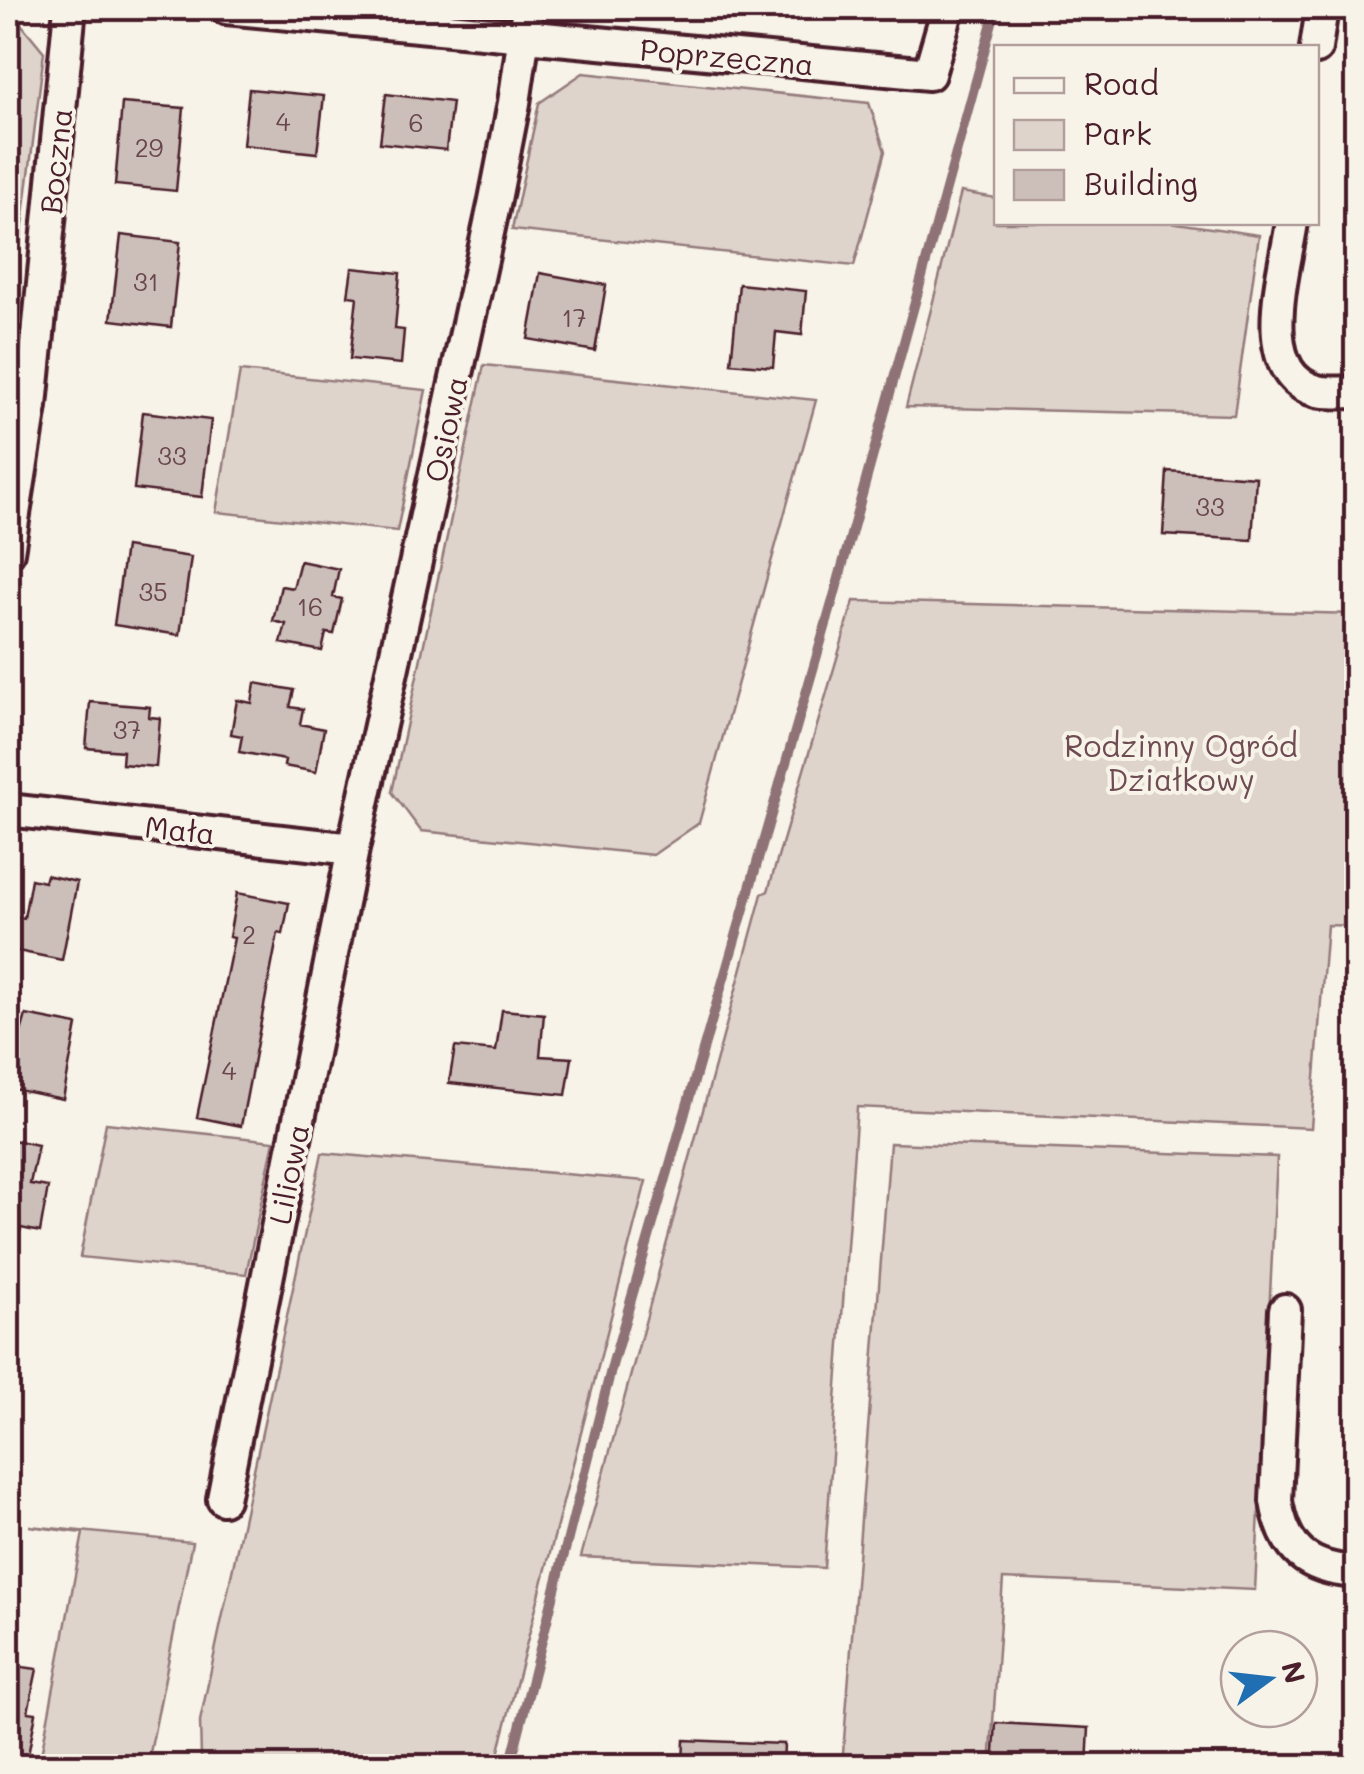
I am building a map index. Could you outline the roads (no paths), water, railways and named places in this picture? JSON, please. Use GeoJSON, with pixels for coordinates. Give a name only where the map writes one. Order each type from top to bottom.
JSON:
{"type":"FeatureCollection","features":[{"type":"Feature","properties":{"kind":"street","name":"Boczna"},"geometry":{"type":"LineString","coordinates":[[8,552],[19,405],[70,8]]}},
{"type":"Feature","properties":{"kind":"street","name":"Poprzeczna"},"geometry":{"type":"LineString","coordinates":[[226,8],[526,22],[929,74],[948,8]]}},
{"type":"Feature","properties":{"kind":"street"},"geometry":{"type":"LineString","coordinates":[[1316,45],[1322,8]]}},
{"type":"Feature","properties":{"kind":"street","name":"Osiowa"},"geometry":{"type":"LineString","coordinates":[[353,848],[494,205],[526,22]]}},
{"type":"Feature","properties":{"kind":"street"},"geometry":{"type":"LineString","coordinates":[[1292,225],[1277,329],[1280,359],[1293,378],[1309,387],[1356,392]]}},
{"type":"Feature","properties":{"kind":"street","name":"Mała"},"geometry":{"type":"LineString","coordinates":[[8,810],[353,848]]}},
{"type":"Feature","properties":{"kind":"street","name":"Liliowa"},"geometry":{"type":"LineString","coordinates":[[223,1499],[353,848]]}},
{"type":"Feature","properties":{"kind":"street"},"geometry":{"type":"LineString","coordinates":[[1286,1310],[1276,1501],[1281,1530],[1300,1555],[1330,1570],[1356,1572]]}},
{"type":"Feature","properties":{"kind":"waterway"},"geometry":{"type":"LineString","coordinates":[[510,1766],[613,1362],[833,600],[996,8]]}},
{"type":"Feature","properties":{"kind":"park label","name":"Rodzinny Ogród Działkowy"},"geometry":{"type":"Point","coordinates":[1181,762]}}]}
